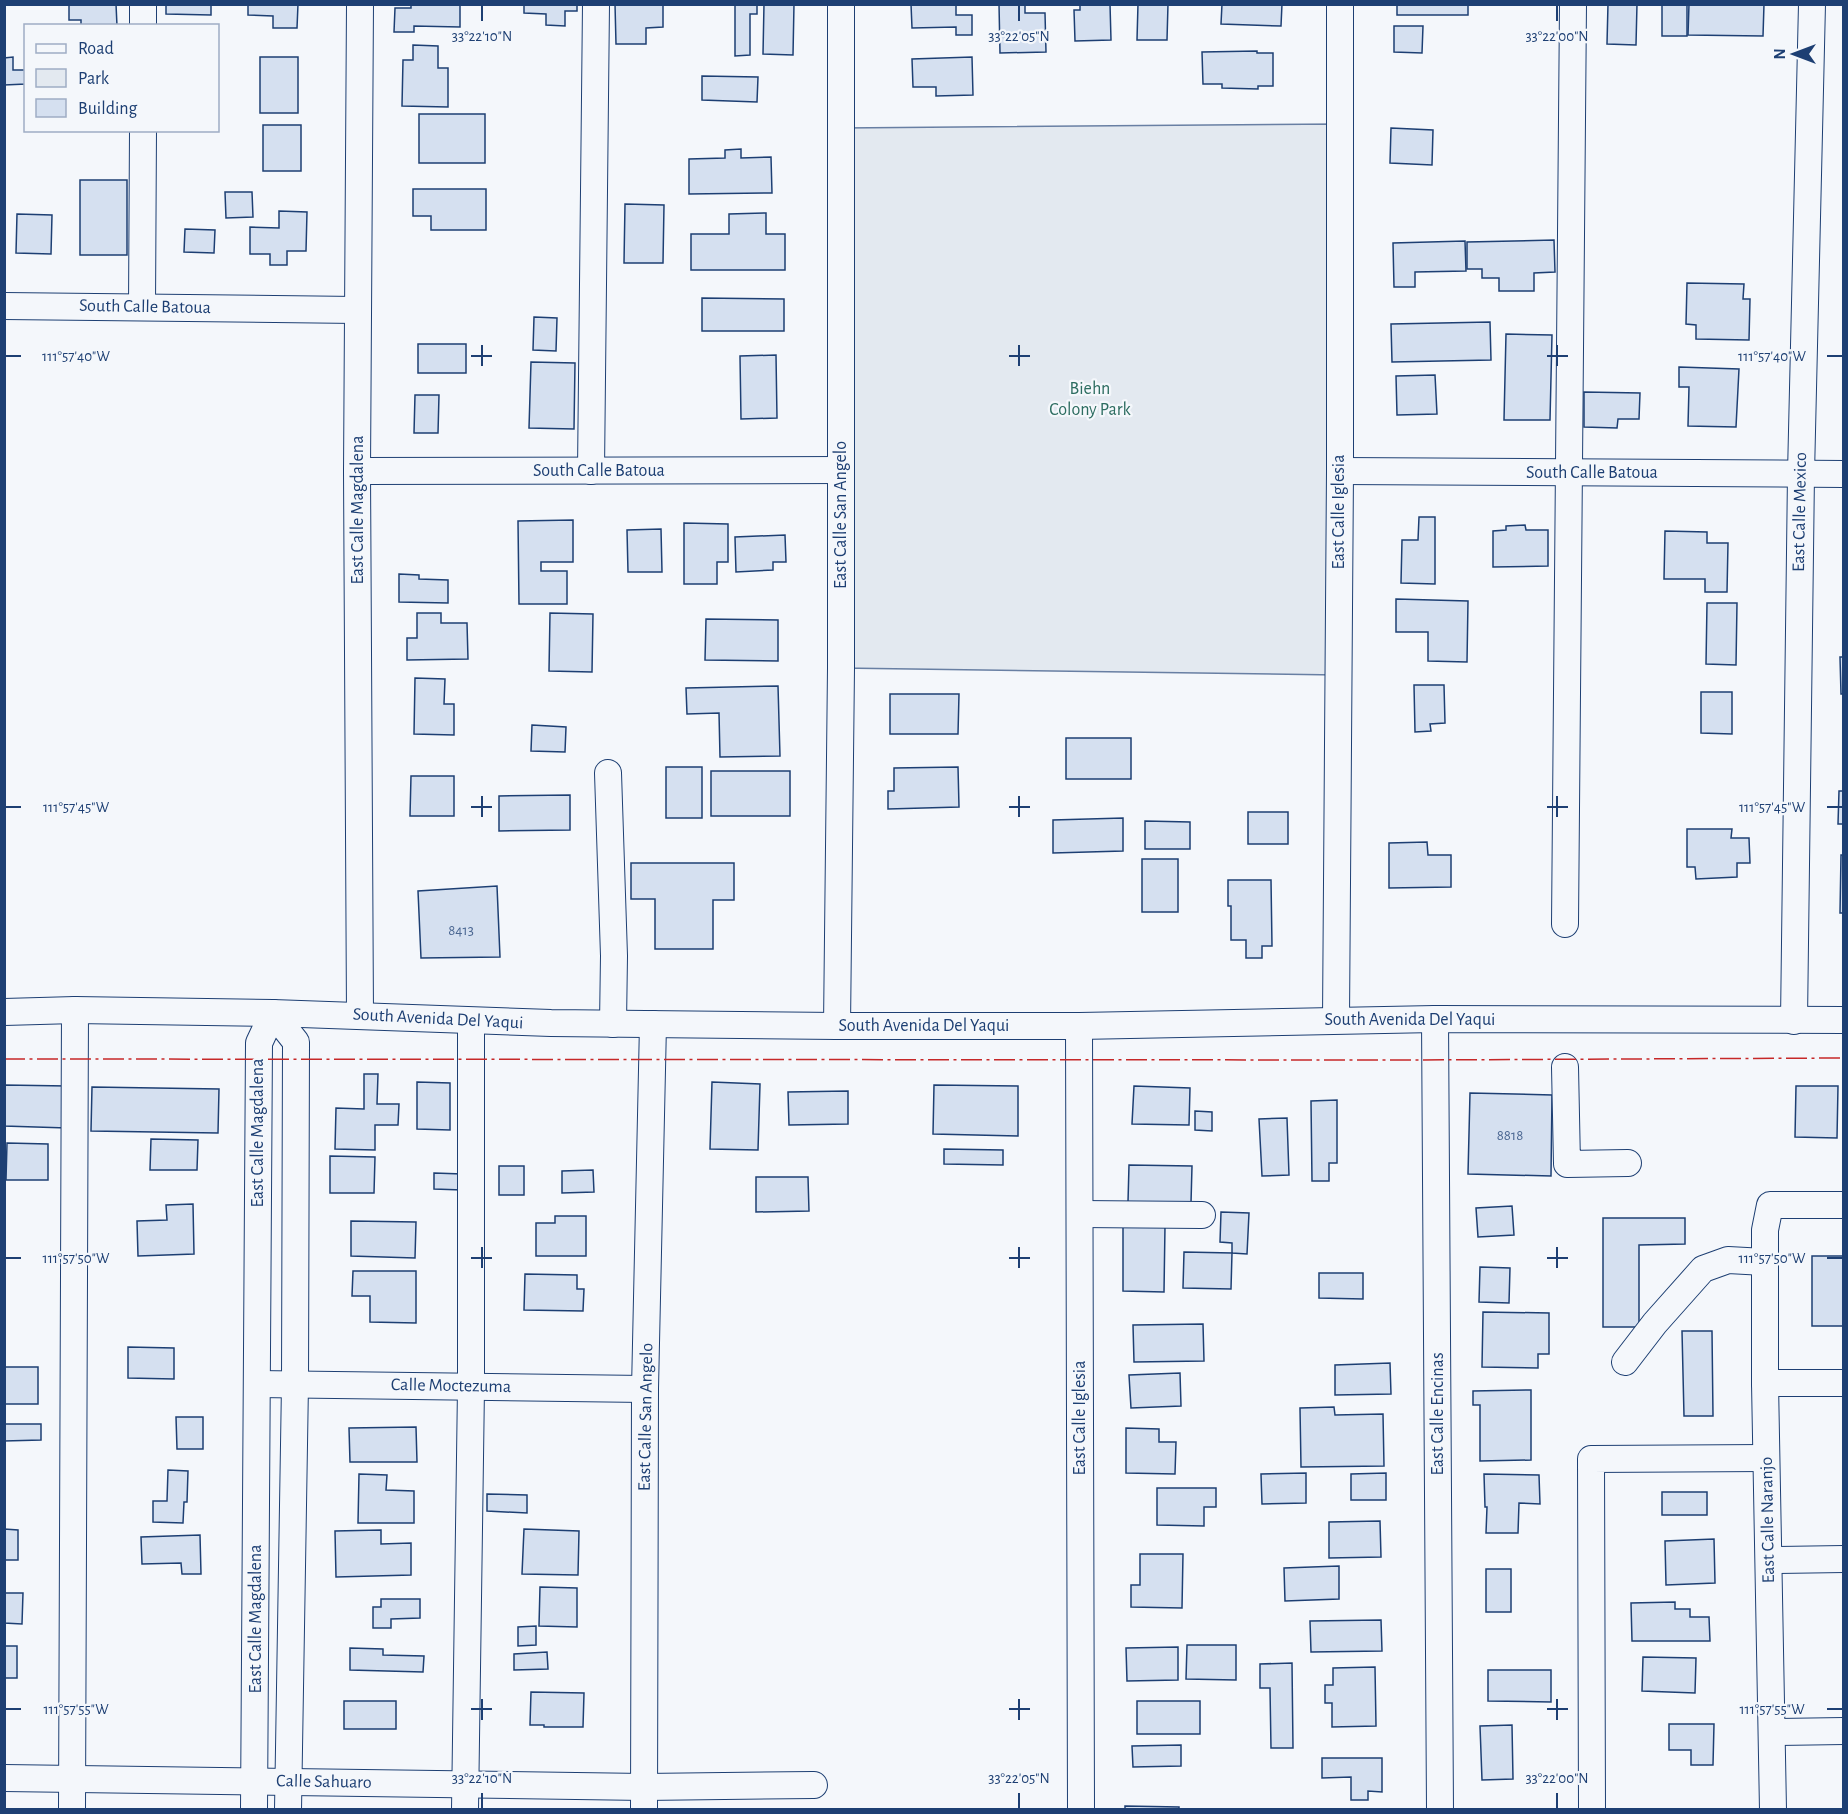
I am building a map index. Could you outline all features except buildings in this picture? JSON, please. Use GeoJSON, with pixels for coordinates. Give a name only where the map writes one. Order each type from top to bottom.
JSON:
{"type":"FeatureCollection","features":[{"type":"Feature","properties":{"kind":"street"},"geometry":{"type":"LineString","coordinates":[[143,4],[143,24]]}},
{"type":"Feature","properties":{"kind":"street","name":"East Calle Magdalena"},"geometry":{"type":"LineString","coordinates":[[360,4],[357,310],[360,1015]]}},
{"type":"Feature","properties":{"kind":"street"},"geometry":{"type":"LineString","coordinates":[[591,471],[596,4]]}},
{"type":"Feature","properties":{"kind":"street","name":"East Calle San Angelo"},"geometry":{"type":"LineString","coordinates":[[837,1026],[841,470],[841,4]]}},
{"type":"Feature","properties":{"kind":"street","name":"East Calle Iglesia"},"geometry":{"type":"LineString","coordinates":[[1336,1020],[1340,471],[1340,4]]}},
{"type":"Feature","properties":{"kind":"street"},"geometry":{"type":"LineString","coordinates":[[1565,924],[1573,4]]}},
{"type":"Feature","properties":{"kind":"street","name":"East Calle Mexico"},"geometry":{"type":"LineString","coordinates":[[1794,1021],[1801,474],[1812,4]]}},
{"type":"Feature","properties":{"kind":"street"},"geometry":{"type":"LineString","coordinates":[[142,307],[143,132]]}},
{"type":"Feature","properties":{"kind":"street","name":"South Calle Batoua"},"geometry":{"type":"LineString","coordinates":[[4,306],[357,310]]}},
{"type":"Feature","properties":{"kind":"street","name":"South Calle Batoua"},"geometry":{"type":"LineString","coordinates":[[357,471],[841,470]]}},
{"type":"Feature","properties":{"kind":"street","name":"South Calle Batoua"},"geometry":{"type":"LineString","coordinates":[[1340,471],[1844,474]]}},
{"type":"Feature","properties":{"kind":"street"},"geometry":{"type":"LineString","coordinates":[[608,773],[614,956],[613,1024]]}},
{"type":"Feature","properties":{"kind":"street"},"geometry":{"type":"LineString","coordinates":[[72,1809],[75,1010]]}},
{"type":"Feature","properties":{"kind":"street","name":"South Avenida Del Yaqui"},"geometry":{"type":"LineString","coordinates":[[4,1012],[75,1010],[273,1013],[471,1021],[837,1026],[1079,1026],[1436,1019],[1844,1020]]}},
{"type":"Feature","properties":{"kind":"street","name":"East Calle Magdalena"},"geometry":{"type":"LineString","coordinates":[[254,1809],[259,1043],[273,1013],[296,1042],[295,1384],[288,1809]]}},
{"type":"Feature","properties":{"kind":"street","name":"East Calle Encinas"},"geometry":{"type":"LineString","coordinates":[[1436,1019],[1440,1809]]}},
{"type":"Feature","properties":{"kind":"street"},"geometry":{"type":"LineString","coordinates":[[465,1809],[471,1387],[471,1021]]}},
{"type":"Feature","properties":{"kind":"street","name":"East Calle San Angelo"},"geometry":{"type":"LineString","coordinates":[[644,1798],[645,1389],[653,1024]]}},
{"type":"Feature","properties":{"kind":"street","name":"East Calle Iglesia"},"geometry":{"type":"LineString","coordinates":[[1079,1026],[1081,1809]]}},
{"type":"Feature","properties":{"kind":"street"},"geometry":{"type":"LineString","coordinates":[[1565,1067],[1568,1164],[1628,1163]]}},
{"type":"Feature","properties":{"kind":"street","name":"East Calle Naranjo"},"geometry":{"type":"LineString","coordinates":[[1773,1809],[1765,1383],[1765,1230],[1770,1205],[1844,1205]]}},
{"type":"Feature","properties":{"kind":"street"},"geometry":{"type":"LineString","coordinates":[[1080,1215],[1202,1215]]}},
{"type":"Feature","properties":{"kind":"street"},"geometry":{"type":"LineString","coordinates":[[1625,1362],[1655,1323],[1703,1269],[1728,1260],[1765,1262]]}},
{"type":"Feature","properties":{"kind":"street"},"geometry":{"type":"LineString","coordinates":[[1765,1383],[1844,1383]]}},
{"type":"Feature","properties":{"kind":"street","name":"Calle Moctezuma"},"geometry":{"type":"LineString","coordinates":[[257,1384],[645,1389]]}},
{"type":"Feature","properties":{"kind":"street"},"geometry":{"type":"LineString","coordinates":[[1592,1809],[1591,1460],[1767,1458]]}},
{"type":"Feature","properties":{"kind":"street"},"geometry":{"type":"LineString","coordinates":[[1769,1560],[1844,1559]]}},
{"type":"Feature","properties":{"kind":"street"},"geometry":{"type":"LineString","coordinates":[[1773,1732],[1844,1731]]}},
{"type":"Feature","properties":{"kind":"street","name":"Calle Sahuaro"},"geometry":{"type":"LineString","coordinates":[[4,1778],[465,1784],[644,1798],[814,1785]]}},
{"type":"Feature","properties":{"kind":"green space","name":"Biehn Colony Park"},"geometry":{"type":"Polygon","coordinates":[[[1340,124],[1338,675],[841,668],[841,128],[1340,124]]]}},
{"type":"Feature","properties":{"kind":"power"},"geometry":{"type":"LineString","coordinates":[[4,1059],[1844,1058]]}}]}
